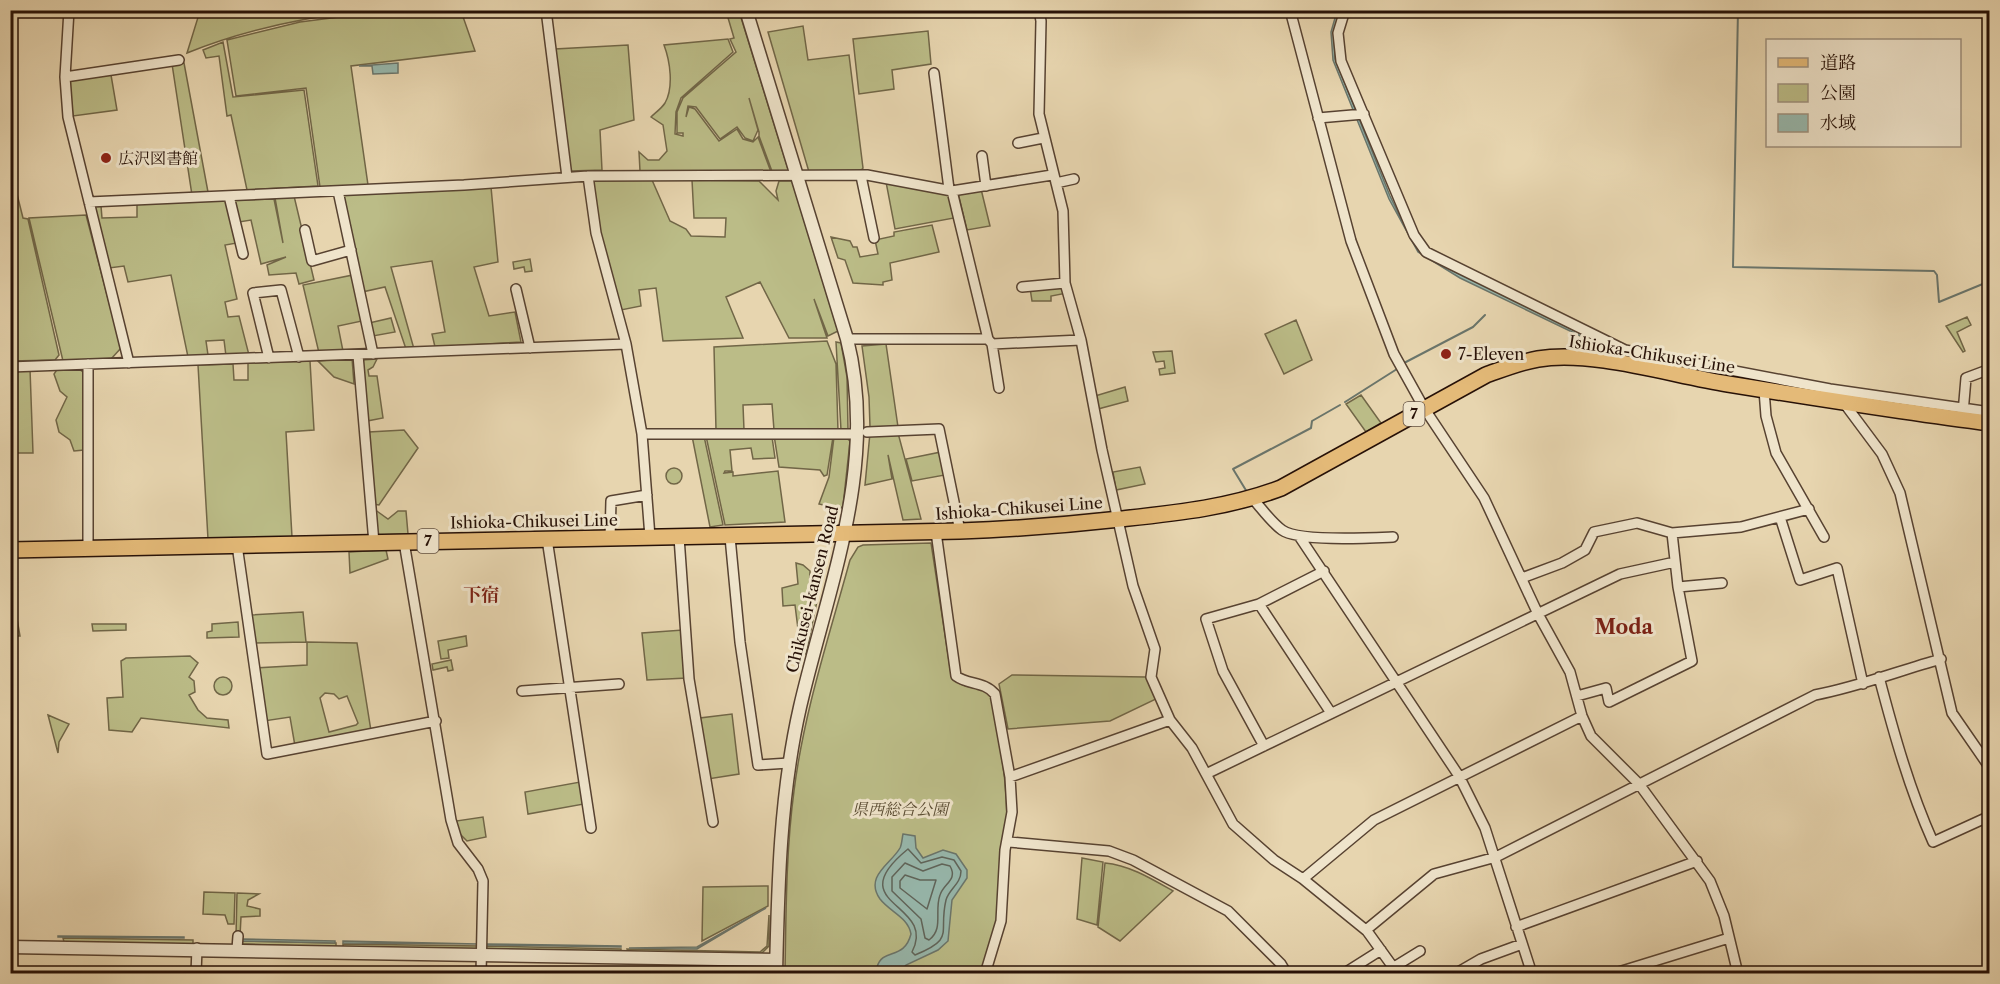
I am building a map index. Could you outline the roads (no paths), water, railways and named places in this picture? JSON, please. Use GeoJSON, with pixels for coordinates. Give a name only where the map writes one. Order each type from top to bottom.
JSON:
{"type":"FeatureCollection","features":[{"type":"Feature","properties":{"kind":"main road","name":"Ishioka-Chikusei Line"},"geometry":{"type":"LineString","coordinates":[[10,550],[936,532],[1039,528],[1204,510],[1253,499],[1322,468],[1424,408],[1486,375],[1521,363],[1558,358],[1620,364],[1764,390],[1829,395],[1844,403],[1963,414],[1989,423]]}},
{"type":"Feature","properties":{"kind":"street"},"geometry":{"type":"LineString","coordinates":[[69,10],[65,77],[68,117],[129,363]]}},
{"type":"Feature","properties":{"kind":"street"},"geometry":{"type":"LineString","coordinates":[[546,10],[567,177]]}},
{"type":"Feature","properties":{"kind":"street","name":"Chikusei-kansen Road"},"geometry":{"type":"LineString","coordinates":[[746,10],[847,339],[855,371],[862,433],[846,534],[800,708],[789,763],[778,886],[776,974]]}},
{"type":"Feature","properties":{"kind":"street"},"geometry":{"type":"LineString","coordinates":[[1039,10],[1041,21],[1039,114],[1043,138],[1063,211],[1065,283],[1081,340],[1102,450],[1133,586],[1155,649],[1150,677],[1170,720],[1192,748],[1233,824],[1245,837],[1303,879],[1366,930],[1396,970],[1420,951]]}},
{"type":"Feature","properties":{"kind":"street"},"geometry":{"type":"LineString","coordinates":[[1290,10],[1350,241],[1394,354],[1424,408],[1484,498],[1538,614],[1570,672],[1582,716],[1591,736],[1639,784],[1710,881],[1738,974]]}},
{"type":"Feature","properties":{"kind":"street"},"geometry":{"type":"LineString","coordinates":[[1345,10],[1338,33],[1341,61],[1414,235],[1426,252],[1625,350],[1829,395],[1963,414],[1989,412]]}},
{"type":"Feature","properties":{"kind":"street"},"geometry":{"type":"LineString","coordinates":[[65,77],[179,60]]}},
{"type":"Feature","properties":{"kind":"street"},"geometry":{"type":"LineString","coordinates":[[934,73],[951,190],[990,341],[999,388]]}},
{"type":"Feature","properties":{"kind":"street"},"geometry":{"type":"LineString","coordinates":[[1318,118],[1364,114]]}},
{"type":"Feature","properties":{"kind":"street"},"geometry":{"type":"LineString","coordinates":[[1018,143],[1043,138]]}},
{"type":"Feature","properties":{"kind":"street"},"geometry":{"type":"LineString","coordinates":[[982,156],[986,186]]}},
{"type":"Feature","properties":{"kind":"street"},"geometry":{"type":"LineString","coordinates":[[89,202],[338,191],[588,176],[861,176],[951,190],[1074,179]]}},
{"type":"Feature","properties":{"kind":"street"},"geometry":{"type":"LineString","coordinates":[[588,176],[596,233],[626,344],[642,434],[650,537]]}},
{"type":"Feature","properties":{"kind":"street"},"geometry":{"type":"LineString","coordinates":[[861,176],[874,238]]}},
{"type":"Feature","properties":{"kind":"street"},"geometry":{"type":"LineString","coordinates":[[338,191],[373,354]]}},
{"type":"Feature","properties":{"kind":"street"},"geometry":{"type":"LineString","coordinates":[[229,196],[243,254]]}},
{"type":"Feature","properties":{"kind":"street"},"geometry":{"type":"LineString","coordinates":[[304,230],[312,261],[351,250]]}},
{"type":"Feature","properties":{"kind":"street"},"geometry":{"type":"LineString","coordinates":[[1022,287],[1065,283]]}},
{"type":"Feature","properties":{"kind":"street"},"geometry":{"type":"LineString","coordinates":[[516,289],[530,348]]}},
{"type":"Feature","properties":{"kind":"street"},"geometry":{"type":"LineString","coordinates":[[269,358],[253,293],[281,290],[299,357]]}},
{"type":"Feature","properties":{"kind":"street"},"geometry":{"type":"LineString","coordinates":[[847,339],[1081,340]]}},
{"type":"Feature","properties":{"kind":"street"},"geometry":{"type":"LineString","coordinates":[[10,367],[626,344]]}},
{"type":"Feature","properties":{"kind":"street"},"geometry":{"type":"LineString","coordinates":[[358,355],[374,543]]}},
{"type":"Feature","properties":{"kind":"street"},"geometry":{"type":"LineString","coordinates":[[88,364],[88,548]]}},
{"type":"Feature","properties":{"kind":"street"},"geometry":{"type":"LineString","coordinates":[[1963,414],[1966,378],[1989,369]]}},
{"type":"Feature","properties":{"kind":"street"},"geometry":{"type":"LineString","coordinates":[[1764,390],[1766,416],[1776,453],[1824,537]]}},
{"type":"Feature","properties":{"kind":"street"},"geometry":{"type":"LineString","coordinates":[[1844,403],[1882,454],[1900,493],[1952,713],[1989,768]]}},
{"type":"Feature","properties":{"kind":"street"},"geometry":{"type":"LineString","coordinates":[[642,434],[862,433],[939,429],[960,531]]}},
{"type":"Feature","properties":{"kind":"street"},"geometry":{"type":"LineString","coordinates":[[610,537],[611,501],[647,495]]}},
{"type":"Feature","properties":{"kind":"street"},"geometry":{"type":"LineString","coordinates":[[1253,499],[1283,531],[1299,536],[1354,539],[1393,537]]}},
{"type":"Feature","properties":{"kind":"street"},"geometry":{"type":"LineString","coordinates":[[1522,578],[1562,563],[1586,550],[1594,532],[1637,523],[1672,533],[1741,527],[1809,509]]}},
{"type":"Feature","properties":{"kind":"street"},"geometry":{"type":"LineString","coordinates":[[1780,517],[1800,580],[1837,568],[1863,684]]}},
{"type":"Feature","properties":{"kind":"street"},"geometry":{"type":"LineString","coordinates":[[936,532],[956,676],[963,681],[981,684],[995,694],[1010,777],[1012,812],[1009,842],[1005,849],[1001,921],[985,974]]}},
{"type":"Feature","properties":{"kind":"street"},"geometry":{"type":"LineString","coordinates":[[1577,696],[1606,688],[1609,702],[1692,661],[1678,587],[1672,533]]}},
{"type":"Feature","properties":{"kind":"street"},"geometry":{"type":"LineString","coordinates":[[1299,536],[1459,776],[1485,828],[1496,857],[1532,974]]}},
{"type":"Feature","properties":{"kind":"street"},"geometry":{"type":"LineString","coordinates":[[679,537],[689,679],[712,822]]}},
{"type":"Feature","properties":{"kind":"street"},"geometry":{"type":"LineString","coordinates":[[730,537],[740,642],[758,765],[789,763]]}},
{"type":"Feature","properties":{"kind":"street"},"geometry":{"type":"LineString","coordinates":[[547,539],[591,828]]}},
{"type":"Feature","properties":{"kind":"street"},"geometry":{"type":"LineString","coordinates":[[404,542],[451,820],[458,843],[478,869],[483,881],[481,974]]}},
{"type":"Feature","properties":{"kind":"street"},"geometry":{"type":"LineString","coordinates":[[237,545],[267,754],[436,721]]}},
{"type":"Feature","properties":{"kind":"street"},"geometry":{"type":"LineString","coordinates":[[1206,774],[1620,574],[1676,562]]}},
{"type":"Feature","properties":{"kind":"street"},"geometry":{"type":"LineString","coordinates":[[1263,746],[1223,671],[1206,619],[1259,604],[1324,572]]}},
{"type":"Feature","properties":{"kind":"street"},"geometry":{"type":"LineString","coordinates":[[1678,587],[1722,583]]}},
{"type":"Feature","properties":{"kind":"street"},"geometry":{"type":"LineString","coordinates":[[1259,604],[1331,713]]}},
{"type":"Feature","properties":{"kind":"street"},"geometry":{"type":"LineString","coordinates":[[1366,930],[1434,874],[1460,865],[1496,857],[1815,695],[1863,684],[1880,676],[1941,659]]}},
{"type":"Feature","properties":{"kind":"street"},"geometry":{"type":"LineString","coordinates":[[1880,676],[1898,751],[1915,802],[1933,842],[1989,816]]}},
{"type":"Feature","properties":{"kind":"street"},"geometry":{"type":"LineString","coordinates":[[522,691],[619,684]]}},
{"type":"Feature","properties":{"kind":"street"},"geometry":{"type":"LineString","coordinates":[[1303,879],[1374,820],[1582,716]]}},
{"type":"Feature","properties":{"kind":"street"},"geometry":{"type":"LineString","coordinates":[[1010,777],[1170,720]]}},
{"type":"Feature","properties":{"kind":"street"},"geometry":{"type":"LineString","coordinates":[[1009,842],[1109,851],[1133,860],[1228,911],[1281,964],[1287,974]]}},
{"type":"Feature","properties":{"kind":"street"},"geometry":{"type":"LineString","coordinates":[[1516,927],[1697,861]]}},
{"type":"Feature","properties":{"kind":"street"},"geometry":{"type":"LineString","coordinates":[[237,949],[238,936]]}},
{"type":"Feature","properties":{"kind":"street"},"geometry":{"type":"LineString","coordinates":[[1612,974],[1729,938]]}},
{"type":"Feature","properties":{"kind":"street"},"geometry":{"type":"LineString","coordinates":[[1461,972],[1481,959],[1522,944]]}},
{"type":"Feature","properties":{"kind":"street"},"geometry":{"type":"LineString","coordinates":[[10,947],[197,948],[777,960]]}},
{"type":"Feature","properties":{"kind":"street"},"geometry":{"type":"LineString","coordinates":[[196,974],[197,948]]}},
{"type":"Feature","properties":{"kind":"street"},"geometry":{"type":"LineString","coordinates":[[1343,974],[1381,950]]}},
{"type":"Feature","properties":{"kind":"water"},"geometry":{"type":"Polygon","coordinates":[[[1337,11],[1340,11],[1334,36],[1335,59],[1390,196],[1410,237],[1424,254],[1621,354],[1678,365],[1677,367],[1622,356],[1460,278],[1418,252],[1389,199],[1333,60],[1331,32],[1337,11]]]}},
{"type":"Feature","properties":{"kind":"water"},"geometry":{"type":"Polygon","coordinates":[[[398,63],[398,73],[373,74],[372,66],[359,66],[398,63]]]}},
{"type":"Feature","properties":{"kind":"water"},"geometry":{"type":"Polygon","coordinates":[[[903,834],[915,836],[916,848],[923,858],[943,850],[956,854],[967,870],[967,878],[952,900],[948,941],[938,950],[906,965],[898,973],[880,973],[877,967],[880,961],[904,948],[911,934],[903,919],[880,899],[875,884],[881,871],[900,848],[903,834]]]}},
{"type":"Feature","properties":{"kind":"water"},"geometry":{"type":"Polygon","coordinates":[[[766,908],[697,949],[629,948],[697,947],[766,908]]]}},
{"type":"Feature","properties":{"kind":"water"},"geometry":{"type":"Polygon","coordinates":[[[58,937],[184,937],[184,938],[58,937]]]}},
{"type":"Feature","properties":{"kind":"water"},"geometry":{"type":"Polygon","coordinates":[[[242,939],[335,941],[335,943],[242,941],[242,939]]]}},
{"type":"Feature","properties":{"kind":"water"},"geometry":{"type":"Polygon","coordinates":[[[343,941],[478,944],[343,943],[343,941]]]}},
{"type":"Feature","properties":{"kind":"water"},"geometry":{"type":"Polygon","coordinates":[[[486,945],[621,946],[621,947],[486,945]]]}},
{"type":"Feature","properties":{"kind":"waterway"},"geometry":{"type":"LineString","coordinates":[[1738,10],[1733,267],[1934,271],[1937,275],[1939,302],[1990,281]]}},
{"type":"Feature","properties":{"kind":"waterway"},"geometry":{"type":"LineString","coordinates":[[1404,363],[1473,327],[1485,315]]}},
{"type":"Feature","properties":{"kind":"waterway"},"geometry":{"type":"LineString","coordinates":[[1677,366],[1787,385]]}},
{"type":"Feature","properties":{"kind":"waterway"},"geometry":{"type":"LineString","coordinates":[[1345,402],[1397,369]]}},
{"type":"Feature","properties":{"kind":"waterway"},"geometry":{"type":"LineString","coordinates":[[1247,492],[1233,469],[1311,428],[1312,421],[1340,405]]}},
{"type":"Feature","properties":{"kind":"waterway"},"geometry":{"type":"LineString","coordinates":[[697,969],[697,974]]}},
{"type":"Feature","properties":{"kind":"place","name":"広沢図書館"},"geometry":{"type":"Point","coordinates":[106,158]}},
{"type":"Feature","properties":{"kind":"place","name":"7-Eleven"},"geometry":{"type":"Point","coordinates":[1446,354]}},
{"type":"Feature","properties":{"kind":"district","name":"下宿"},"geometry":{"type":"Point","coordinates":[481,595]}},
{"type":"Feature","properties":{"kind":"district","name":"Moda"},"geometry":{"type":"Point","coordinates":[1624,627]}},
{"type":"Feature","properties":{"kind":"park label","name":"県西総合公園"},"geometry":{"type":"Point","coordinates":[900,809]}}]}
